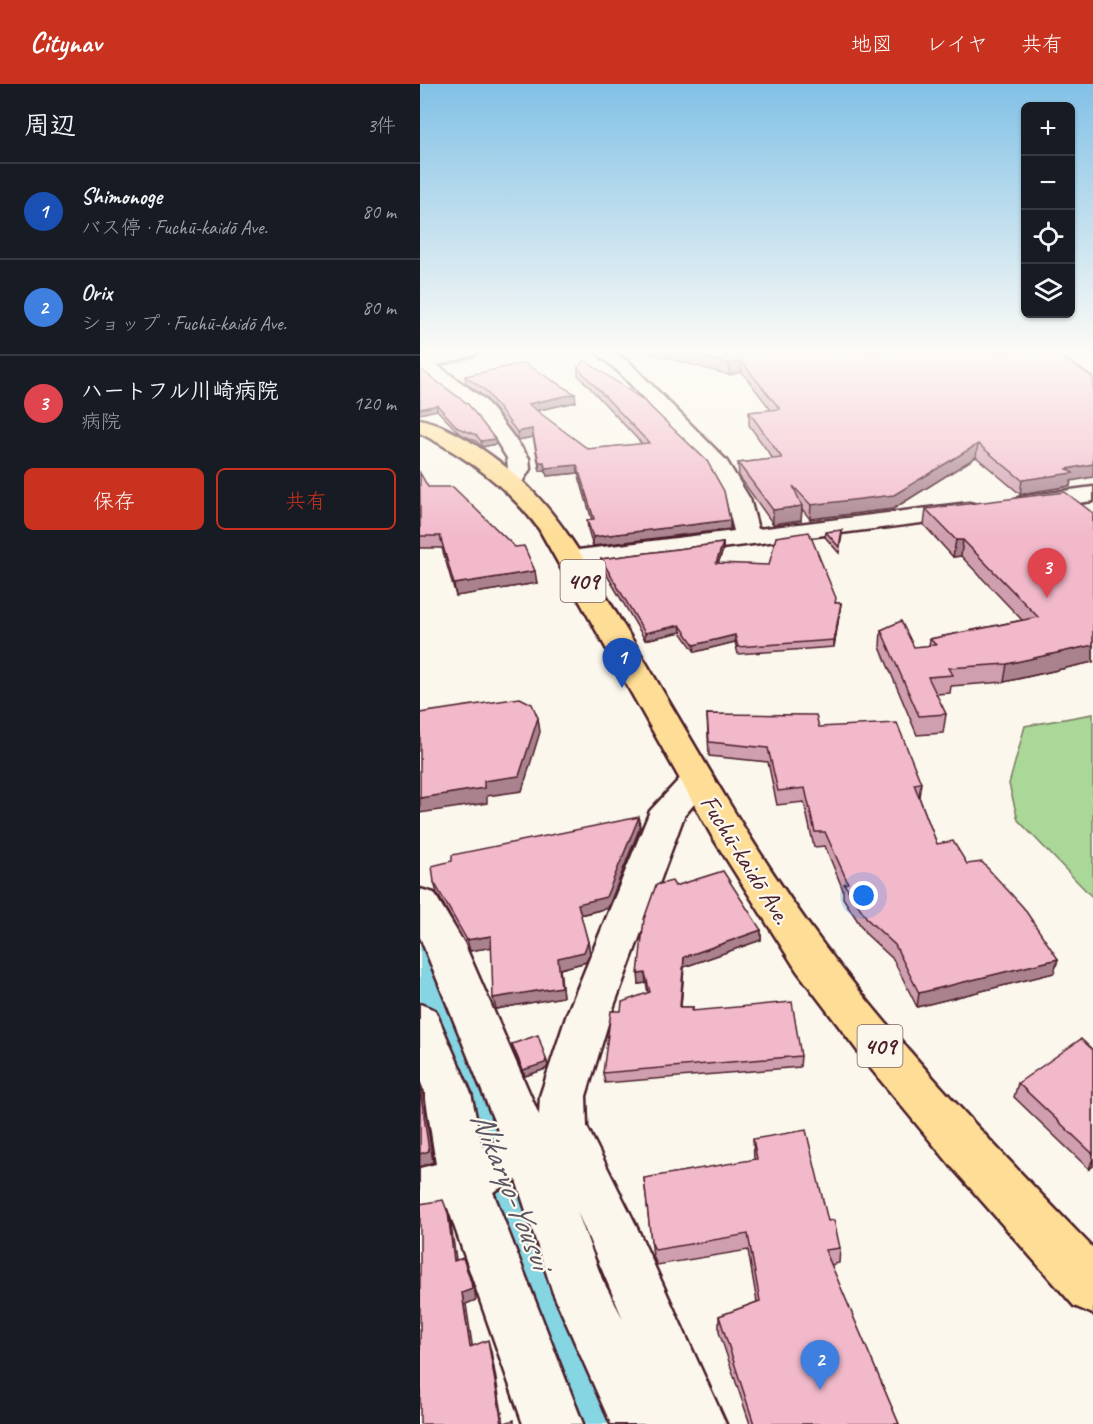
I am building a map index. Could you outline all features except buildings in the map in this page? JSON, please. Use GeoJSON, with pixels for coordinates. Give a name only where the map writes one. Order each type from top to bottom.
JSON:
{"type":"FeatureCollection","features":[{"type":"Feature","properties":{"kind":"highway","name":"Fuchū-kaidō Ave."},"geometry":{"type":"LineString","coordinates":[[420,425],[457,444],[511,482],[540,514],[570,559],[697,781],[777,910],[850,1011],[945,1128],[1093,1287]]}},
{"type":"Feature","properties":{"kind":"street"},"geometry":{"type":"LineString","coordinates":[[486,414],[518,458],[519,469],[511,482]]}},
{"type":"Feature","properties":{"kind":"street"},"geometry":{"type":"LineString","coordinates":[[669,414],[718,465],[738,500],[748,538]]}},
{"type":"Feature","properties":{"kind":"street"},"geometry":{"type":"LineString","coordinates":[[570,559],[1093,494]]}},
{"type":"Feature","properties":{"kind":"street"},"geometry":{"type":"LineString","coordinates":[[497,1162],[563,1096],[589,1014],[668,811],[697,781]]}},
{"type":"Feature","properties":{"kind":"street"},"geometry":{"type":"LineString","coordinates":[[420,903],[444,943],[497,1162],[554,1424]]}},
{"type":"Feature","properties":{"kind":"street"},"geometry":{"type":"LineString","coordinates":[[420,1022],[448,1094],[497,1162],[580,1293],[615,1362],[641,1424]]}},
{"type":"Feature","properties":{"kind":"street"},"geometry":{"type":"LineString","coordinates":[[497,1162],[616,1239],[696,1424]]}},
{"type":"Feature","properties":{"kind":"green space"},"geometry":{"type":"Polygon","coordinates":[[[1093,714],[1093,898],[1018,820],[1009,784],[1025,726],[1093,714]]]}},
{"type":"Feature","properties":{"kind":"waterway","name":"Nikaryo-Yousui"},"geometry":{"type":"LineString","coordinates":[[420,954],[605,1424]]}},
{"type":"Feature","properties":{"kind":"place","name":"ハートフル川崎病院"},"geometry":{"type":"Point","coordinates":[1047,598]}},
{"type":"Feature","properties":{"kind":"place","name":"Shimonoge"},"geometry":{"type":"Point","coordinates":[622,688]}},
{"type":"Feature","properties":{"kind":"place","name":"Orix"},"geometry":{"type":"Point","coordinates":[820,1390]}}]}
